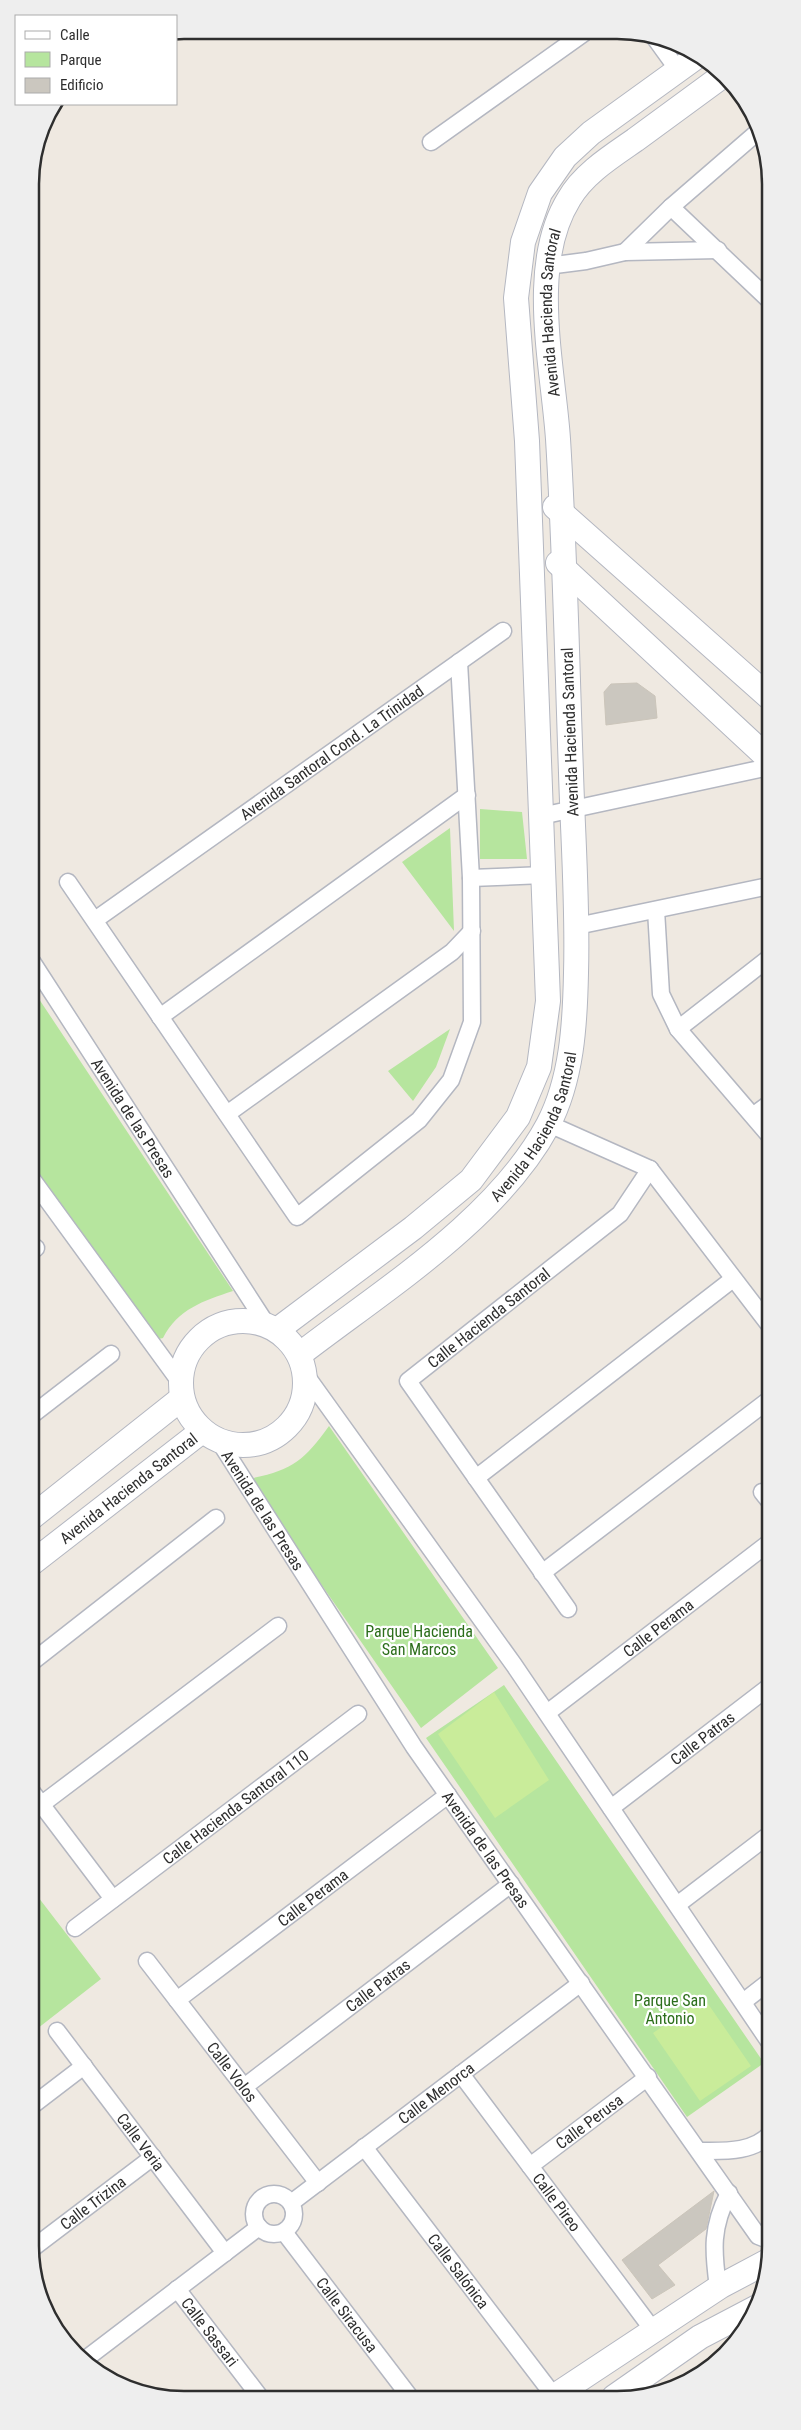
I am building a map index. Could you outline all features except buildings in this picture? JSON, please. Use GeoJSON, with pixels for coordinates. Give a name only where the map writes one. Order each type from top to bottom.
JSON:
{"type":"FeatureCollection","features":[{"type":"Feature","properties":{"kind":"street"},"geometry":{"type":"LineString","coordinates":[[430,142],[576,39]]}},
{"type":"Feature","properties":{"kind":"street"},"geometry":{"type":"LineString","coordinates":[[660,45],[678,70]]}},
{"type":"Feature","properties":{"kind":"street","name":"Avenida Hacienda Santoral"},"geometry":{"type":"LineString","coordinates":[[272,1328],[413,1228],[471,1180],[518,1117],[539,1067],[548,1001],[527,441],[516,298],[524,242],[540,193],[564,158],[591,133],[693,60]]}},
{"type":"Feature","properties":{"kind":"street","name":"Avenida Hacienda Santoral"},"geometry":{"type":"LineString","coordinates":[[302,1364],[459,1233],[497,1195],[526,1159],[549,1124],[562,1091],[575,1028],[577,926],[558,440],[547,311],[548,266],[554,229],[570,196],[600,166],[717,79]]}},
{"type":"Feature","properties":{"kind":"street"},"geometry":{"type":"LineString","coordinates":[[625,252],[671,206],[754,135]]}},
{"type":"Feature","properties":{"kind":"street"},"geometry":{"type":"LineString","coordinates":[[671,206],[762,292]]}},
{"type":"Feature","properties":{"kind":"street"},"geometry":{"type":"LineString","coordinates":[[548,266],[625,252],[718,250]]}},
{"type":"Feature","properties":{"kind":"street"},"geometry":{"type":"LineString","coordinates":[[528,484],[762,691]]}},
{"type":"Feature","properties":{"kind":"street"},"geometry":{"type":"LineString","coordinates":[[531,539],[762,753]]}},
{"type":"Feature","properties":{"kind":"street"},"geometry":{"type":"LineString","coordinates":[[68,882],[297,1217],[419,1120],[451,1080],[472,1022],[471,878],[459,662],[503,631]]}},
{"type":"Feature","properties":{"kind":"street","name":"Avenida Santoral Cond. La Trinidad"},"geometry":{"type":"LineString","coordinates":[[95,920],[459,662]]}},
{"type":"Feature","properties":{"kind":"street"},"geometry":{"type":"LineString","coordinates":[[541,816],[762,769]]}},
{"type":"Feature","properties":{"kind":"street"},"geometry":{"type":"LineString","coordinates":[[160,1017],[467,795]]}},
{"type":"Feature","properties":{"kind":"street"},"geometry":{"type":"LineString","coordinates":[[471,878],[544,875]]}},
{"type":"Feature","properties":{"kind":"street"},"geometry":{"type":"LineString","coordinates":[[577,926],[762,887]]}},
{"type":"Feature","properties":{"kind":"street"},"geometry":{"type":"LineString","coordinates":[[656,910],[661,994],[678,1029],[762,1126]]}},
{"type":"Feature","properties":{"kind":"street"},"geometry":{"type":"LineString","coordinates":[[227,1114],[452,952],[472,931]]}},
{"type":"Feature","properties":{"kind":"street"},"geometry":{"type":"LineString","coordinates":[[678,1029],[762,963]]}},
{"type":"Feature","properties":{"kind":"street","name":"Avenida de las Presas"},"geometry":{"type":"LineString","coordinates":[[39,972],[272,1328]]}},
{"type":"Feature","properties":{"kind":"street"},"geometry":{"type":"LineString","coordinates":[[754,1115],[762,1109]]}},
{"type":"Feature","properties":{"kind":"street"},"geometry":{"type":"LineString","coordinates":[[549,1124],[650,1169],[762,1316]]}},
{"type":"Feature","properties":{"kind":"street","name":"Calle Hacienda Santoral"},"geometry":{"type":"LineString","coordinates":[[568,1609],[408,1381],[620,1214],[650,1169]]}},
{"type":"Feature","properties":{"kind":"street"},"geometry":{"type":"LineString","coordinates":[[39,1189],[181,1390],[193,1422],[211,1436],[240,1445],[262,1442],[281,1432],[296,1416],[304,1395],[302,1364]]}},
{"type":"Feature","properties":{"kind":"street"},"geometry":{"type":"LineString","coordinates":[[476,1478],[733,1279]]}},
{"type":"Feature","properties":{"kind":"street"},"geometry":{"type":"LineString","coordinates":[[39,1511],[181,1390],[185,1358],[199,1338],[220,1325],[244,1320],[272,1328],[290,1341],[302,1364],[547,1713],[762,2030]]}},
{"type":"Feature","properties":{"kind":"street"},"geometry":{"type":"LineString","coordinates":[[39,1410],[111,1354]]}},
{"type":"Feature","properties":{"kind":"street"},"geometry":{"type":"LineString","coordinates":[[542,1573],[762,1405]]}},
{"type":"Feature","properties":{"kind":"street","name":"Avenida Hacienda Santoral"},"geometry":{"type":"LineString","coordinates":[[39,1556],[211,1436]]}},
{"type":"Feature","properties":{"kind":"street","name":"Avenida de las Presas"},"geometry":{"type":"LineString","coordinates":[[211,1436],[448,1795],[730,2193],[758,2236],[762,2238]]}},
{"type":"Feature","properties":{"kind":"street"},"geometry":{"type":"LineString","coordinates":[[39,1657],[216,1518]]}},
{"type":"Feature","properties":{"kind":"street","name":"Calle Perama"},"geometry":{"type":"LineString","coordinates":[[547,1713],[762,1548]]}},
{"type":"Feature","properties":{"kind":"street"},"geometry":{"type":"LineString","coordinates":[[39,1797],[278,1626]]}},
{"type":"Feature","properties":{"kind":"street","name":"Calle Patras"},"geometry":{"type":"LineString","coordinates":[[611,1808],[762,1692]]}},
{"type":"Feature","properties":{"kind":"street","name":"Calle Hacienda Santoral 110"},"geometry":{"type":"LineString","coordinates":[[75,1928],[358,1714]]}},
{"type":"Feature","properties":{"kind":"street","name":"Calle Perama"},"geometry":{"type":"LineString","coordinates":[[177,2000],[448,1795]]}},
{"type":"Feature","properties":{"kind":"street"},"geometry":{"type":"LineString","coordinates":[[39,1801],[113,1899]]}},
{"type":"Feature","properties":{"kind":"street"},"geometry":{"type":"LineString","coordinates":[[677,1905],[762,1840]]}},
{"type":"Feature","properties":{"kind":"street","name":"Calle Patras"},"geometry":{"type":"LineString","coordinates":[[244,2087],[511,1884]]}},
{"type":"Feature","properties":{"kind":"street","name":"Calle Volos"},"geometry":{"type":"LineString","coordinates":[[146,1961],[318,2183]]}},
{"type":"Feature","properties":{"kind":"street","name":"Calle Menorca"},"geometry":{"type":"LineString","coordinates":[[291,2203],[581,1983]]}},
{"type":"Feature","properties":{"kind":"street"},"geometry":{"type":"LineString","coordinates":[[743,2002],[762,1987]]}},
{"type":"Feature","properties":{"kind":"street","name":"Calle Veria"},"geometry":{"type":"LineString","coordinates":[[57,2031],[225,2252]]}},
{"type":"Feature","properties":{"kind":"street"},"geometry":{"type":"LineString","coordinates":[[39,2100],[84,2066]]}},
{"type":"Feature","properties":{"kind":"street","name":"Calle Pireo"},"geometry":{"type":"LineString","coordinates":[[461,2074],[653,2330]]}},
{"type":"Feature","properties":{"kind":"street","name":"Calle Perusa"},"geometry":{"type":"LineString","coordinates":[[530,2166],[648,2077]]}},
{"type":"Feature","properties":{"kind":"street"},"geometry":{"type":"LineString","coordinates":[[700,2151],[726,2152],[748,2148],[762,2141]]}},
{"type":"Feature","properties":{"kind":"street","name":"Calle Salónica"},"geometry":{"type":"LineString","coordinates":[[364,2147],[548,2391]]}},
{"type":"Feature","properties":{"kind":"street","name":"Calle Trizina"},"geometry":{"type":"LineString","coordinates":[[39,2243],[152,2157]]}},
{"type":"Feature","properties":{"kind":"street"},"geometry":{"type":"LineString","coordinates":[[718,2287],[713,2250],[719,2213],[730,2193]]}},
{"type":"Feature","properties":{"kind":"street"},"geometry":{"type":"LineString","coordinates":[[274,2194],[287,2198],[291,2203],[294,2209],[293,2222],[284,2232],[270,2234],[259,2227],[254,2215],[262,2198],[274,2194]]}},
{"type":"Feature","properties":{"kind":"street"},"geometry":{"type":"LineString","coordinates":[[89,2356],[259,2227]]}},
{"type":"Feature","properties":{"kind":"street","name":"Calle Siracusa"},"geometry":{"type":"LineString","coordinates":[[284,2232],[405,2391]]}},
{"type":"Feature","properties":{"kind":"street"},"geometry":{"type":"LineString","coordinates":[[562,2391],[718,2287],[761,2265]]}},
{"type":"Feature","properties":{"kind":"street","name":"Calle Sassari"},"geometry":{"type":"LineString","coordinates":[[177,2290],[255,2391]]}},
{"type":"Feature","properties":{"kind":"street"},"geometry":{"type":"LineString","coordinates":[[642,2389],[700,2337],[739,2325]]}},
{"type":"Feature","properties":{"kind":"green space"},"geometry":{"type":"Polygon","coordinates":[[[480,809],[522,812],[527,859],[480,859],[480,809]]]}},
{"type":"Feature","properties":{"kind":"green space"},"geometry":{"type":"Polygon","coordinates":[[[450,828],[454,931],[402,862],[450,828]]]}},
{"type":"Feature","properties":{"kind":"green space"},"geometry":{"type":"Polygon","coordinates":[[[39,999],[233,1291],[192,1307],[176,1320],[163,1338],[154,1340],[39,1174],[39,999]]]}},
{"type":"Feature","properties":{"kind":"green space"},"geometry":{"type":"Polygon","coordinates":[[[450,1029],[436,1067],[413,1101],[388,1071],[450,1029]]]}},
{"type":"Feature","properties":{"kind":"green space","name":"Parque Hacienda San Marcos"},"geometry":{"type":"Polygon","coordinates":[[[329,1426],[498,1668],[421,1728],[248,1479],[275,1472],[295,1463],[312,1448],[329,1426]]]}},
{"type":"Feature","properties":{"kind":"green space","name":"Parque San Antonio"},"geometry":{"type":"Polygon","coordinates":[[[504,1685],[762,2060],[762,2064],[687,2117],[426,1738],[504,1685]]]}},
{"type":"Feature","properties":{"kind":"green space"},"geometry":{"type":"Polygon","coordinates":[[[494,1692],[549,1780],[495,1818],[438,1734],[494,1692]]]}},
{"type":"Feature","properties":{"kind":"green space"},"geometry":{"type":"Polygon","coordinates":[[[39,1898],[101,1979],[39,2027],[39,1898]]]}},
{"type":"Feature","properties":{"kind":"green space"},"geometry":{"type":"Polygon","coordinates":[[[704,1998],[751,2066],[700,2101],[653,2033],[704,1998]]]}}]}
